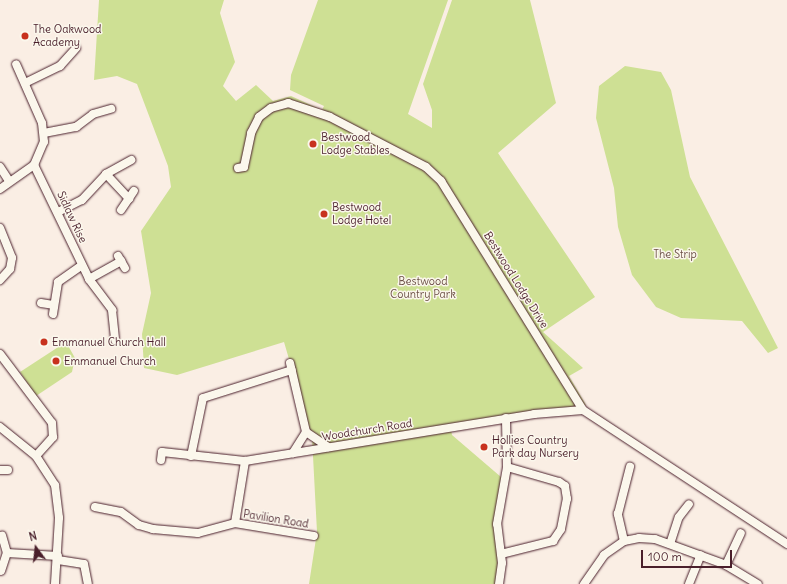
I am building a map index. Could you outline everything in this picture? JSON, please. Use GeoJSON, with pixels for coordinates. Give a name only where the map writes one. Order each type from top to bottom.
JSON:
{"type":"FeatureCollection","features":[{"type":"Feature","properties":{"kind":"street"},"geometry":{"type":"LineString","coordinates":[[25,83],[60,66],[71,50]]}},
{"type":"Feature","properties":{"kind":"street"},"geometry":{"type":"LineString","coordinates":[[0,188],[34,165],[44,147],[44,133],[16,64]]}},
{"type":"Feature","properties":{"kind":"street","name":"Bestwood Lodge Drive"},"geometry":{"type":"LineString","coordinates":[[238,168],[244,167],[251,133],[259,117],[271,108],[288,103],[330,117],[431,171],[441,181],[583,410],[787,544]]}},
{"type":"Feature","properties":{"kind":"street"},"geometry":{"type":"LineString","coordinates":[[44,133],[76,127],[106,107]]}},
{"type":"Feature","properties":{"kind":"street"},"geometry":{"type":"LineString","coordinates":[[58,212],[82,200],[106,174],[125,159]]}},
{"type":"Feature","properties":{"kind":"street","name":"Sidlaw Rise"},"geometry":{"type":"LineString","coordinates":[[34,165],[89,279],[112,310],[113,335]]}},
{"type":"Feature","properties":{"kind":"street"},"geometry":{"type":"LineString","coordinates":[[0,167],[9,181]]}},
{"type":"Feature","properties":{"kind":"street"},"geometry":{"type":"LineString","coordinates":[[106,174],[129,198]]}},
{"type":"Feature","properties":{"kind":"street"},"geometry":{"type":"LineString","coordinates":[[121,210],[134,191]]}},
{"type":"Feature","properties":{"kind":"street"},"geometry":{"type":"LineString","coordinates":[[0,228],[12,258],[10,269],[0,280]]}},
{"type":"Feature","properties":{"kind":"street"},"geometry":{"type":"LineString","coordinates":[[89,279],[121,262]]}},
{"type":"Feature","properties":{"kind":"street"},"geometry":{"type":"LineString","coordinates":[[41,303],[53,310],[58,282],[82,265]]}},
{"type":"Feature","properties":{"kind":"street"},"geometry":{"type":"LineString","coordinates":[[1,357],[53,426],[53,437],[36,456]]}},
{"type":"Feature","properties":{"kind":"street"},"geometry":{"type":"LineString","coordinates":[[191,456],[203,398],[291,366],[306,432],[328,447]]}},
{"type":"Feature","properties":{"kind":"street","name":"Woodchurch Road"},"geometry":{"type":"LineString","coordinates":[[161,460],[162,452],[245,461],[506,418],[583,410]]}},
{"type":"Feature","properties":{"kind":"street"},"geometry":{"type":"LineString","coordinates":[[499,584],[501,554],[497,524],[507,467],[506,418]]}},
{"type":"Feature","properties":{"kind":"street"},"geometry":{"type":"LineString","coordinates":[[0,427],[36,456],[57,494],[58,558],[55,584]]}},
{"type":"Feature","properties":{"kind":"street"},"geometry":{"type":"LineString","coordinates":[[293,454],[306,432]]}},
{"type":"Feature","properties":{"kind":"street","name":"Pavilion Road"},"geometry":{"type":"LineString","coordinates":[[235,523],[245,461]]}},
{"type":"Feature","properties":{"kind":"street"},"geometry":{"type":"LineString","coordinates":[[501,554],[554,541],[561,529],[567,499],[565,486],[559,482],[507,467]]}},
{"type":"Feature","properties":{"kind":"street"},"geometry":{"type":"LineString","coordinates":[[624,541],[618,514],[622,482],[630,467]]}},
{"type":"Feature","properties":{"kind":"street"},"geometry":{"type":"LineString","coordinates":[[670,544],[679,517],[689,504]]}},
{"type":"Feature","properties":{"kind":"street","name":"Pavilion Road"},"geometry":{"type":"LineString","coordinates":[[93,506],[123,513],[139,525],[158,529],[198,533],[235,523],[314,536]]}},
{"type":"Feature","properties":{"kind":"street"},"geometry":{"type":"LineString","coordinates":[[726,564],[741,532]]}},
{"type":"Feature","properties":{"kind":"street"},"geometry":{"type":"LineString","coordinates":[[1,571],[7,554],[2,536]]}},
{"type":"Feature","properties":{"kind":"street"},"geometry":{"type":"LineString","coordinates":[[729,536],[737,541]]}},
{"type":"Feature","properties":{"kind":"street"},"geometry":{"type":"LineString","coordinates":[[584,584],[604,555],[624,541],[639,538],[670,544],[726,564],[758,584]]}},
{"type":"Feature","properties":{"kind":"street"},"geometry":{"type":"LineString","coordinates":[[7,554],[58,558],[84,564],[88,584]]}},
{"type":"Feature","properties":{"kind":"street"},"geometry":{"type":"LineString","coordinates":[[689,584],[701,555]]}},
{"type":"Feature","properties":{"kind":"green space","name":"Bestwood Country Park"},"geometry":{"type":"Polygon","coordinates":[[[99,0],[224,0],[220,13],[235,62],[223,86],[236,101],[256,85],[273,101],[291,96],[322,110],[324,106],[290,90],[291,75],[318,0],[448,0],[408,114],[432,128],[432,110],[423,84],[452,0],[530,0],[556,103],[498,153],[595,297],[543,332],[583,368],[569,376],[586,405],[450,424],[452,435],[501,477],[497,584],[309,584],[317,532],[312,437],[284,342],[177,375],[144,368],[142,334],[151,293],[141,231],[171,187],[168,166],[137,84],[117,76],[94,80],[99,0]]]}},
{"type":"Feature","properties":{"kind":"green space","name":"The Strip"},"geometry":{"type":"Polygon","coordinates":[[[625,66],[661,72],[671,90],[690,177],[778,348],[768,353],[742,321],[681,318],[656,307],[632,275],[618,227],[614,188],[596,118],[599,86],[625,66]]]}},
{"type":"Feature","properties":{"kind":"green space"},"geometry":{"type":"Polygon","coordinates":[[[66,342],[75,358],[72,372],[36,396],[20,372],[66,342]]]}},
{"type":"Feature","properties":{"kind":"place","name":"The Oakwood Academy"},"geometry":{"type":"Point","coordinates":[25,36]}},
{"type":"Feature","properties":{"kind":"place","name":"Bestwood Lodge Stables"},"geometry":{"type":"Point","coordinates":[313,144]}},
{"type":"Feature","properties":{"kind":"place","name":"Bestwood Lodge Hotel"},"geometry":{"type":"Point","coordinates":[324,214]}},
{"type":"Feature","properties":{"kind":"place","name":"Emmanuel Church Hall"},"geometry":{"type":"Point","coordinates":[44,342]}},
{"type":"Feature","properties":{"kind":"place","name":"Emmanuel Church"},"geometry":{"type":"Point","coordinates":[56,361]}},
{"type":"Feature","properties":{"kind":"place","name":"Hollies Country Park day Nursery"},"geometry":{"type":"Point","coordinates":[484,447]}}]}
